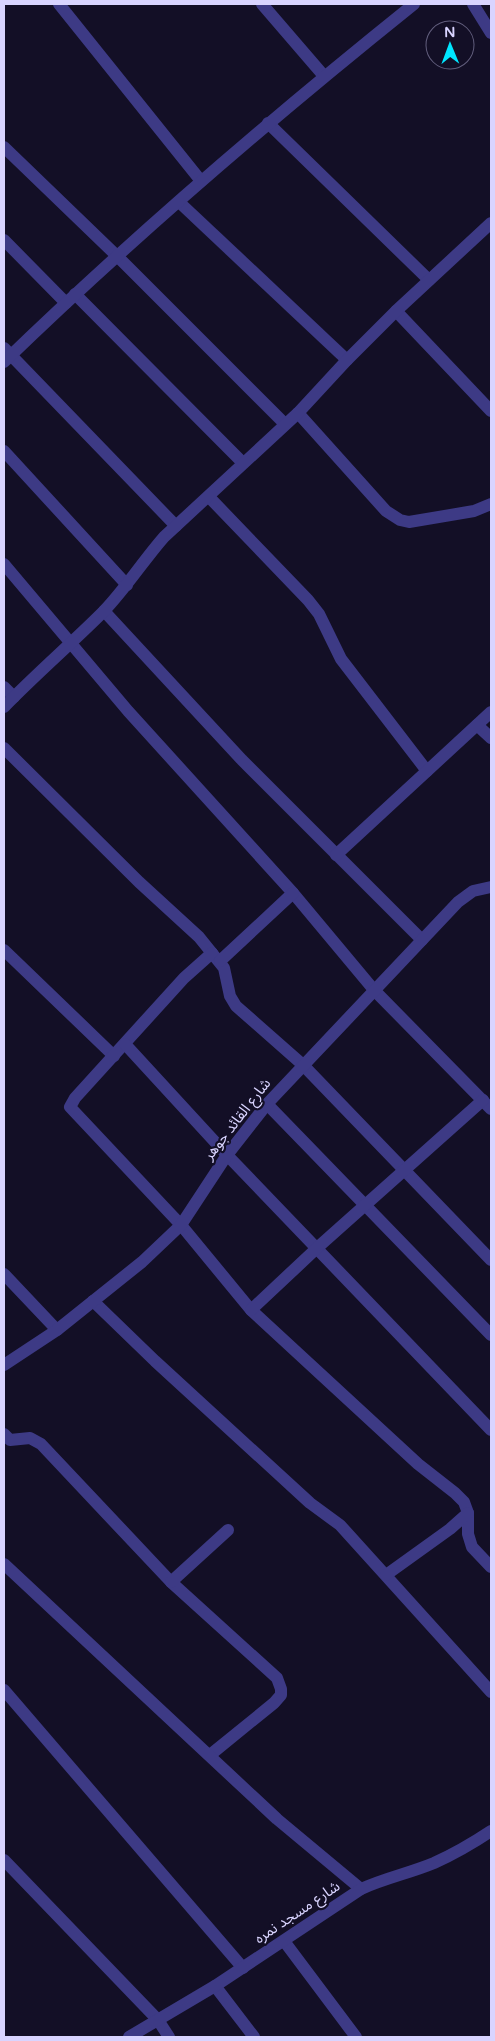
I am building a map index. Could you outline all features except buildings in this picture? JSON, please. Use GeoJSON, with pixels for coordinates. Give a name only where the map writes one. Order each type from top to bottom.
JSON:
{"type":"FeatureCollection","features":[{"type":"Feature","properties":{"kind":"street"},"geometry":{"type":"LineString","coordinates":[[58,4],[201,181]]}},
{"type":"Feature","properties":{"kind":"street"},"geometry":{"type":"LineString","coordinates":[[262,4],[324,76]]}},
{"type":"Feature","properties":{"kind":"street"},"geometry":{"type":"LineString","coordinates":[[176,526],[6,355],[268,123],[414,4]]}},
{"type":"Feature","properties":{"kind":"street"},"geometry":{"type":"LineString","coordinates":[[473,4],[491,33]]}},
{"type":"Feature","properties":{"kind":"street"},"geometry":{"type":"LineString","coordinates":[[268,123],[429,280]]}},
{"type":"Feature","properties":{"kind":"street"},"geometry":{"type":"LineString","coordinates":[[4,147],[117,256],[285,424]]}},
{"type":"Feature","properties":{"kind":"street"},"geometry":{"type":"LineString","coordinates":[[179,202],[347,360]]}},
{"type":"Feature","properties":{"kind":"street"},"geometry":{"type":"LineString","coordinates":[[4,707],[104,611],[127,585],[145,558],[176,526],[298,413],[396,311],[491,222]]}},
{"type":"Feature","properties":{"kind":"street"},"geometry":{"type":"LineString","coordinates":[[4,240],[70,298],[243,463]]}},
{"type":"Feature","properties":{"kind":"street"},"geometry":{"type":"LineString","coordinates":[[396,311],[491,411]]}},
{"type":"Feature","properties":{"kind":"street"},"geometry":{"type":"LineString","coordinates":[[298,413],[386,511],[400,520],[409,522],[453,515],[474,511],[491,504]]}},
{"type":"Feature","properties":{"kind":"street"},"geometry":{"type":"LineString","coordinates":[[4,450],[127,585]]}},
{"type":"Feature","properties":{"kind":"street"},"geometry":{"type":"LineString","coordinates":[[209,497],[308,600],[319,614],[345,665],[427,771]]}},
{"type":"Feature","properties":{"kind":"street"},"geometry":{"type":"LineString","coordinates":[[4,564],[70,642],[292,893],[374,990],[487,1104],[404,1170],[251,1310]]}},
{"type":"Feature","properties":{"kind":"street"},"geometry":{"type":"LineString","coordinates":[[104,611],[242,760],[422,940]]}},
{"type":"Feature","properties":{"kind":"street"},"geometry":{"type":"LineString","coordinates":[[4,687],[14,697]]}},
{"type":"Feature","properties":{"kind":"street"},"geometry":{"type":"LineString","coordinates":[[336,855],[491,712]]}},
{"type":"Feature","properties":{"kind":"street"},"geometry":{"type":"LineString","coordinates":[[477,725],[491,738]]}},
{"type":"Feature","properties":{"kind":"street"},"geometry":{"type":"LineString","coordinates":[[4,748],[139,882],[200,937],[224,968],[230,996],[236,1006],[303,1065],[491,1260]]}},
{"type":"Feature","properties":{"kind":"street","name":"شارع القائد جوهر"},"geometry":{"type":"LineString","coordinates":[[4,1365],[58,1330],[142,1262],[181,1225],[227,1155],[267,1104],[466,895],[473,891],[491,887]]}},
{"type":"Feature","properties":{"kind":"street"},"geometry":{"type":"LineString","coordinates":[[292,893],[216,957],[184,978],[75,1098],[70,1107],[181,1225],[251,1310],[418,1464],[464,1502],[468,1513],[469,1540],[472,1547],[491,1567]]}},
{"type":"Feature","properties":{"kind":"street"},"geometry":{"type":"LineString","coordinates":[[4,950],[114,1056]]}},
{"type":"Feature","properties":{"kind":"street"},"geometry":{"type":"LineString","coordinates":[[125,1044],[227,1155],[491,1430]]}},
{"type":"Feature","properties":{"kind":"street"},"geometry":{"type":"LineString","coordinates":[[267,1104],[491,1335]]}},
{"type":"Feature","properties":{"kind":"street"},"geometry":{"type":"LineString","coordinates":[[4,1274],[58,1330]]}},
{"type":"Feature","properties":{"kind":"street"},"geometry":{"type":"LineString","coordinates":[[93,1301],[155,1361],[310,1503],[340,1525],[491,1692]]}},
{"type":"Feature","properties":{"kind":"street"},"geometry":{"type":"LineString","coordinates":[[4,1434],[10,1440],[30,1438],[41,1444],[171,1582],[277,1678],[281,1688],[281,1695],[274,1703],[210,1756]]}},
{"type":"Feature","properties":{"kind":"street"},"geometry":{"type":"LineString","coordinates":[[386,1575],[450,1529],[468,1513]]}},
{"type":"Feature","properties":{"kind":"street"},"geometry":{"type":"LineString","coordinates":[[171,1582],[228,1530]]}},
{"type":"Feature","properties":{"kind":"street"},"geometry":{"type":"LineString","coordinates":[[4,1564],[278,1819],[361,1889]]}},
{"type":"Feature","properties":{"kind":"street"},"geometry":{"type":"LineString","coordinates":[[4,1690],[243,1968]]}},
{"type":"Feature","properties":{"kind":"street","name":"شارع مسجد نمره"},"geometry":{"type":"LineString","coordinates":[[129,2037],[215,1986],[361,1889],[432,1863],[465,1848],[491,1831]]}},
{"type":"Feature","properties":{"kind":"street"},"geometry":{"type":"LineString","coordinates":[[4,1860],[158,2020],[169,2037]]}},
{"type":"Feature","properties":{"kind":"street"},"geometry":{"type":"LineString","coordinates":[[284,1941],[356,2037]]}},
{"type":"Feature","properties":{"kind":"street"},"geometry":{"type":"LineString","coordinates":[[215,1986],[254,2037]]}}]}
